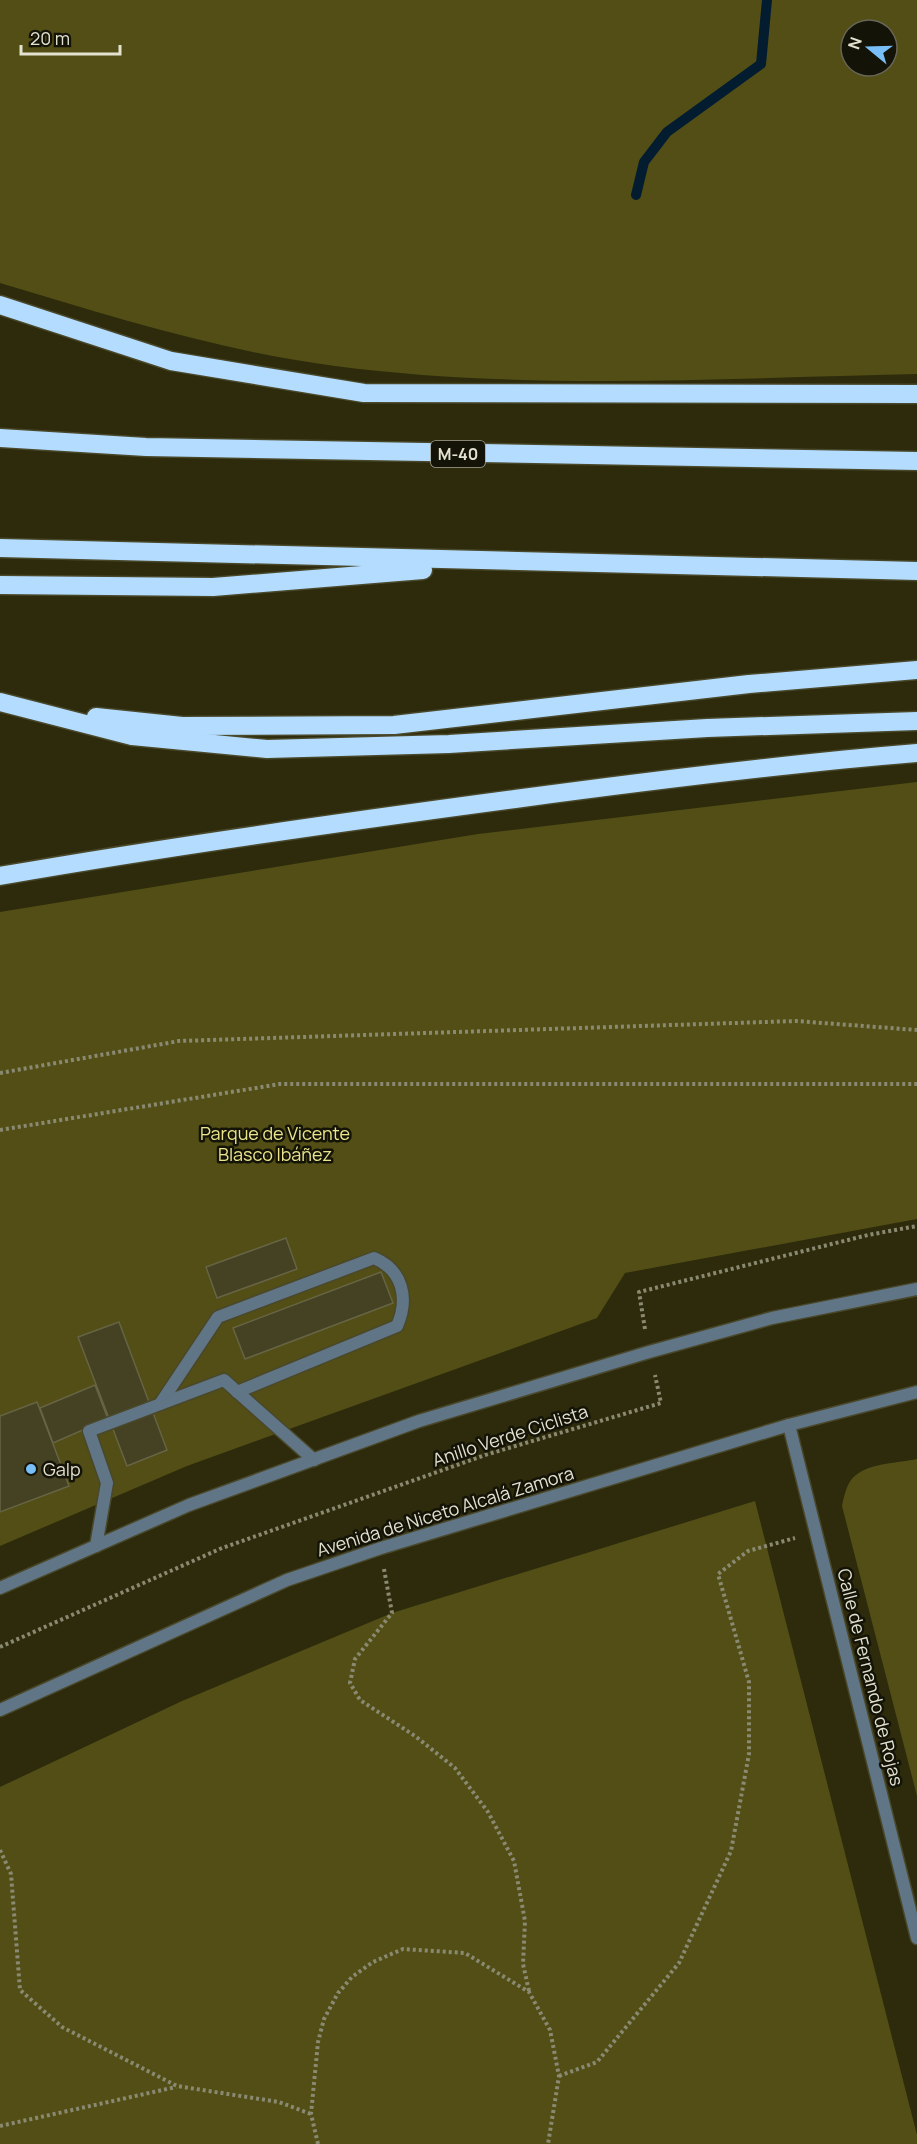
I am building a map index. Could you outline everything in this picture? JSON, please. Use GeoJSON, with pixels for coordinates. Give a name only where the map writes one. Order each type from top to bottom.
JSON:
{"type":"FeatureCollection","features":[{"type":"Feature","properties":{"kind":"highway"},"geometry":{"type":"LineString","coordinates":[[0,305],[171,362],[364,393],[917,394]]}},
{"type":"Feature","properties":{"kind":"highway","name":"M-40"},"geometry":{"type":"LineString","coordinates":[[0,438],[158,448],[917,461]]}},
{"type":"Feature","properties":{"kind":"highway"},"geometry":{"type":"LineString","coordinates":[[0,548],[917,571]]}},
{"type":"Feature","properties":{"kind":"highway"},"geometry":{"type":"LineString","coordinates":[[0,585],[213,587],[515,562]]}},
{"type":"Feature","properties":{"kind":"highway"},"geometry":{"type":"LineString","coordinates":[[41,711],[182,726],[394,725],[749,684],[917,670]]}},
{"type":"Feature","properties":{"kind":"highway"},"geometry":{"type":"LineString","coordinates":[[0,702],[132,736],[267,748],[449,744],[707,728],[917,721]]}},
{"type":"Feature","properties":{"kind":"highway"},"geometry":{"type":"LineString","coordinates":[[0,876],[185,844],[364,819],[785,763],[917,753]]}},
{"type":"Feature","properties":{"kind":"street"},"geometry":{"type":"LineString","coordinates":[[160,1404],[218,1317],[374,1258],[394,1271],[401,1281],[404,1297],[402,1315],[397,1326],[237,1392]]}},
{"type":"Feature","properties":{"kind":"street"},"geometry":{"type":"LineString","coordinates":[[0,1588],[189,1505],[419,1421],[649,1352],[772,1318],[917,1289]]}},
{"type":"Feature","properties":{"kind":"street"},"geometry":{"type":"LineString","coordinates":[[96,1546],[107,1483],[89,1431],[224,1380],[314,1460]]}},
{"type":"Feature","properties":{"kind":"street","name":"Avenida de Niceto Alcalá Zamora"},"geometry":{"type":"LineString","coordinates":[[0,1710],[287,1580],[381,1548],[789,1425],[917,1392]]}},
{"type":"Feature","properties":{"kind":"street","name":"Calle de Fernando de Rojas"},"geometry":{"type":"LineString","coordinates":[[789,1425],[917,1938]]}},
{"type":"Feature","properties":{"kind":"path"},"geometry":{"type":"LineString","coordinates":[[0,1073],[178,1041],[796,1021],[917,1030]]}},
{"type":"Feature","properties":{"kind":"path"},"geometry":{"type":"LineString","coordinates":[[0,1130],[280,1084],[917,1084]]}},
{"type":"Feature","properties":{"kind":"path","name":"Anillo Verde Ciclista"},"geometry":{"type":"LineString","coordinates":[[0,1647],[222,1548],[485,1455],[661,1403],[649,1352],[639,1292],[868,1235],[917,1226]]}},
{"type":"Feature","properties":{"kind":"path"},"geometry":{"type":"LineString","coordinates":[[559,2076],[597,2062],[679,1963],[731,1851],[749,1754],[749,1682],[718,1574],[748,1551],[816,1532]]}},
{"type":"Feature","properties":{"kind":"path"},"geometry":{"type":"LineString","coordinates":[[381,1548],[392,1613],[355,1659],[350,1683],[360,1700],[415,1736],[454,1768],[488,1812],[514,1861],[525,1921],[523,1964],[529,1992],[550,2030],[559,2076],[548,2144]]}},
{"type":"Feature","properties":{"kind":"path"},"geometry":{"type":"LineString","coordinates":[[0,1850],[11,1874],[20,1990],[62,2027],[177,2086],[279,2102],[311,2114]]}},
{"type":"Feature","properties":{"kind":"path"},"geometry":{"type":"LineString","coordinates":[[318,2144],[311,2114],[318,2042],[324,2019],[338,1994],[352,1977],[373,1962],[403,1950],[465,1953],[529,1992]]}},
{"type":"Feature","properties":{"kind":"path"},"geometry":{"type":"LineString","coordinates":[[0,2126],[177,2086]]}},
{"type":"Feature","properties":{"kind":"green space"},"geometry":{"type":"Polygon","coordinates":[[[0,0],[917,0],[917,374],[699,380],[553,381],[407,374],[335,366],[250,351],[207,342],[0,283],[0,0]]]}},
{"type":"Feature","properties":{"kind":"green space","name":"Parque de Vicente Blasco Ibáñez"},"geometry":{"type":"Polygon","coordinates":[[[917,782],[917,1219],[625,1273],[597,1318],[187,1466],[0,1546],[0,912],[478,834],[917,782]]]}},
{"type":"Feature","properties":{"kind":"green space"},"geometry":{"type":"Polygon","coordinates":[[[917,1459],[917,1796],[842,1506],[850,1481],[862,1471],[917,1459]]]}},
{"type":"Feature","properties":{"kind":"green space"},"geometry":{"type":"Polygon","coordinates":[[[755,1501],[917,2135],[917,2144],[0,2144],[0,1787],[182,1701],[392,1613],[755,1501]]]}},
{"type":"Feature","properties":{"kind":"building"},"geometry":{"type":"Polygon","coordinates":[[[286,1238],[297,1269],[217,1298],[206,1267],[286,1238]]]}},
{"type":"Feature","properties":{"kind":"building"},"geometry":{"type":"Polygon","coordinates":[[[381,1272],[393,1303],[245,1359],[233,1328],[381,1272]]]}},
{"type":"Feature","properties":{"kind":"building"},"geometry":{"type":"Polygon","coordinates":[[[119,1322],[167,1450],[127,1466],[78,1337],[119,1322]]]}},
{"type":"Feature","properties":{"kind":"building"},"geometry":{"type":"Polygon","coordinates":[[[95,1385],[108,1419],[53,1443],[40,1408],[95,1385]]]}},
{"type":"Feature","properties":{"kind":"building","name":"Galp"},"geometry":{"type":"Polygon","coordinates":[[[37,1402],[69,1486],[0,1512],[0,1416],[37,1402]]]}},
{"type":"Feature","properties":{"kind":"waterway"},"geometry":{"type":"LineString","coordinates":[[636,195],[644,162],[667,132],[761,64],[767,0]]}},
{"type":"Feature","properties":{"kind":"place","name":"Galp"},"geometry":{"type":"Point","coordinates":[31,1469]}}]}
